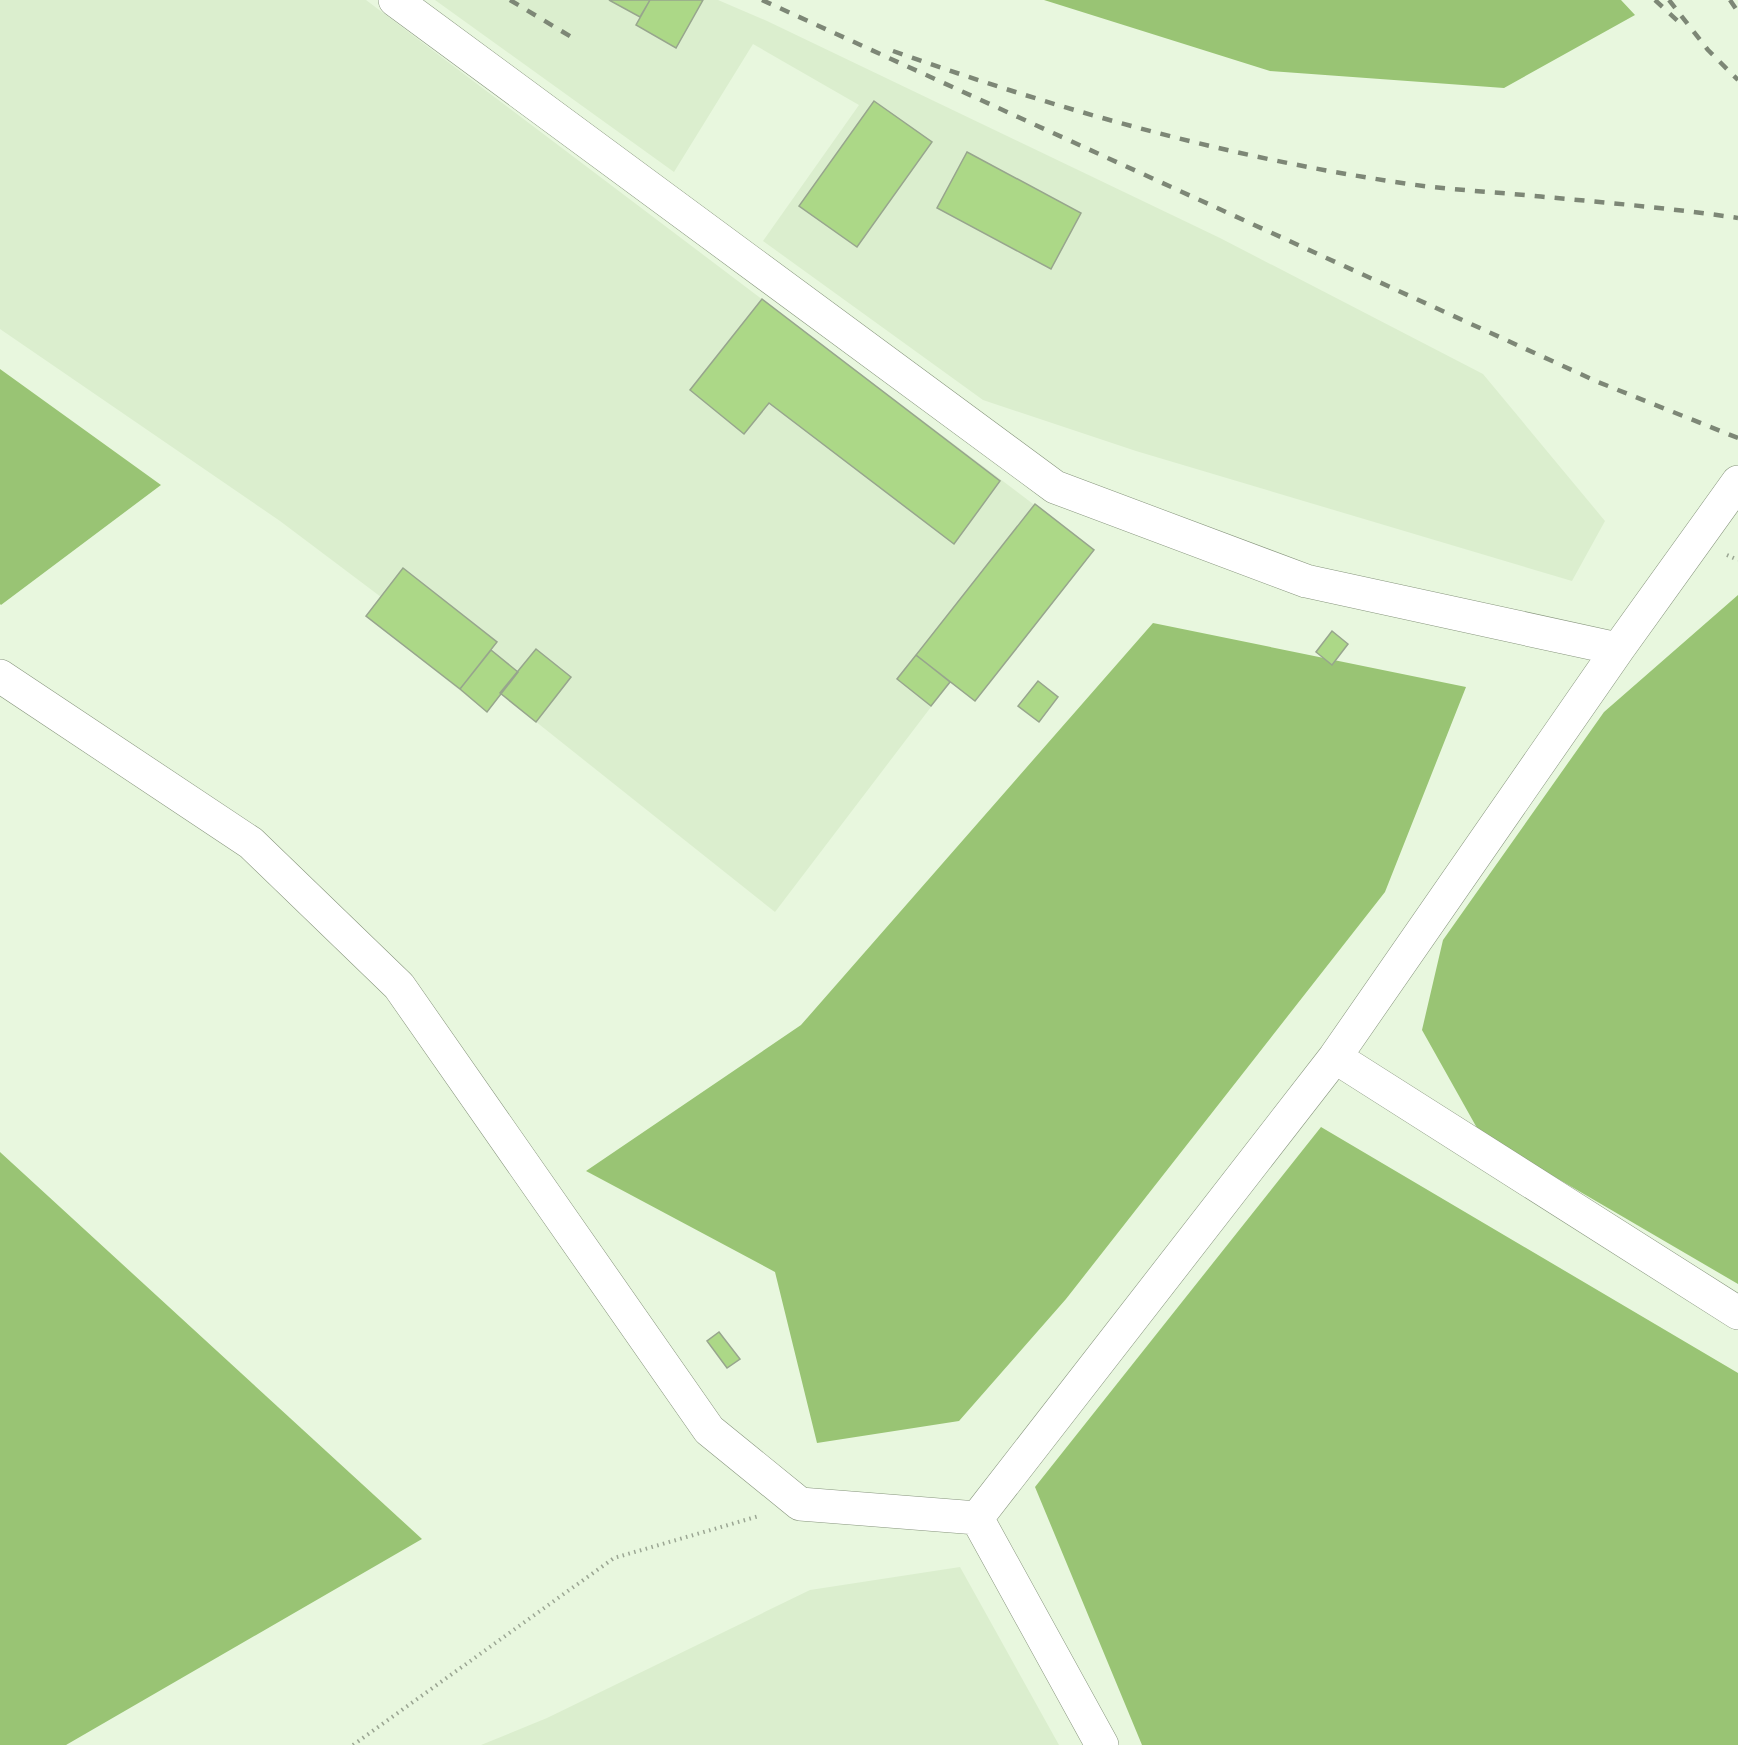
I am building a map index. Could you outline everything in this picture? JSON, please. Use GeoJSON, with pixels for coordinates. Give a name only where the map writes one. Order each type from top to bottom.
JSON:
{"type":"FeatureCollection","features":[{"type":"Feature","properties":{"kind":"street"},"geometry":{"type":"LineString","coordinates":[[395,0],[1054,487],[1306,581],[1618,649]]}},
{"type":"Feature","properties":{"kind":"street"},"geometry":{"type":"LineString","coordinates":[[977,1518],[1335,1057],[1618,649],[1738,482]]}},
{"type":"Feature","properties":{"kind":"street"},"geometry":{"type":"LineString","coordinates":[[0,676],[251,843],[399,986],[709,1430],[800,1504],[977,1518]]}},
{"type":"Feature","properties":{"kind":"street"},"geometry":{"type":"LineString","coordinates":[[1335,1057],[1738,1313]]}},
{"type":"Feature","properties":{"kind":"street"},"geometry":{"type":"LineString","coordinates":[[977,1518],[1102,1745]]}},
{"type":"Feature","properties":{"kind":"path"},"geometry":{"type":"LineString","coordinates":[[353,1745],[614,1558],[800,1504]]}},
{"type":"Feature","properties":{"kind":"shaded area"},"geometry":{"type":"Polygon","coordinates":[[[0,0],[366,0],[1094,550],[975,701],[950,682],[775,912],[501,694],[487,712],[366,616],[381,597],[280,521],[0,329],[0,0]]]}},
{"type":"Feature","properties":{"kind":"shaded area"},"geometry":{"type":"Polygon","coordinates":[[[435,0],[718,0],[767,21],[1220,238],[1483,374],[1605,521],[1572,581],[1136,451],[983,400],[763,241],[859,105],[753,44],[674,172],[435,0]]]}},
{"type":"Feature","properties":{"kind":"shaded area"},"geometry":{"type":"Polygon","coordinates":[[[960,1567],[1059,1745],[481,1745],[547,1718],[810,1590],[960,1567]]]}},
{"type":"Feature","properties":{"kind":"green space"},"geometry":{"type":"Polygon","coordinates":[[[1044,0],[1621,0],[1635,15],[1504,88],[1270,71],[1044,0]]]}},
{"type":"Feature","properties":{"kind":"green space"},"geometry":{"type":"Polygon","coordinates":[[[0,369],[161,485],[1,605],[0,604],[0,369]]]}},
{"type":"Feature","properties":{"kind":"green space"},"geometry":{"type":"Polygon","coordinates":[[[1738,595],[1738,1284],[1524,1159],[1477,1128],[1422,1030],[1443,940],[1604,712],[1738,595]]]}},
{"type":"Feature","properties":{"kind":"green space"},"geometry":{"type":"Polygon","coordinates":[[[1153,623],[1466,687],[1385,892],[1066,1299],[959,1421],[817,1443],[775,1272],[586,1171],[801,1025],[1153,623]]]}},
{"type":"Feature","properties":{"kind":"green space"},"geometry":{"type":"Polygon","coordinates":[[[1321,1127],[1738,1373],[1738,1745],[1142,1745],[1035,1487],[1321,1127]]]}},
{"type":"Feature","properties":{"kind":"green space"},"geometry":{"type":"Polygon","coordinates":[[[0,1152],[422,1539],[66,1745],[0,1745],[0,1152]]]}},
{"type":"Feature","properties":{"kind":"building"},"geometry":{"type":"Polygon","coordinates":[[[609,0],[650,0],[640,17],[609,0]]]}},
{"type":"Feature","properties":{"kind":"building"},"geometry":{"type":"Polygon","coordinates":[[[650,0],[703,0],[676,48],[636,25],[650,0]]]}},
{"type":"Feature","properties":{"kind":"building"},"geometry":{"type":"Polygon","coordinates":[[[874,101],[932,142],[857,247],[799,206],[874,101]]]}},
{"type":"Feature","properties":{"kind":"building"},"geometry":{"type":"Polygon","coordinates":[[[967,152],[1081,213],[1051,269],[937,208],[967,152]]]}},
{"type":"Feature","properties":{"kind":"building"},"geometry":{"type":"Polygon","coordinates":[[[762,299],[1000,481],[954,544],[769,403],[744,434],[690,390],[762,299]]]}},
{"type":"Feature","properties":{"kind":"building"},"geometry":{"type":"Polygon","coordinates":[[[1035,504],[1094,550],[975,701],[916,655],[1035,504]]]}},
{"type":"Feature","properties":{"kind":"building"},"geometry":{"type":"Polygon","coordinates":[[[403,568],[497,642],[460,689],[366,616],[403,568]]]}},
{"type":"Feature","properties":{"kind":"building"},"geometry":{"type":"Polygon","coordinates":[[[1332,631],[1348,644],[1332,665],[1316,652],[1332,631]]]}},
{"type":"Feature","properties":{"kind":"building"},"geometry":{"type":"Polygon","coordinates":[[[536,649],[571,677],[536,722],[500,693],[536,649]]]}},
{"type":"Feature","properties":{"kind":"building"},"geometry":{"type":"Polygon","coordinates":[[[491,650],[518,672],[487,712],[460,689],[491,650]]]}},
{"type":"Feature","properties":{"kind":"building"},"geometry":{"type":"Polygon","coordinates":[[[916,655],[950,682],[931,706],[897,679],[916,655]]]}},
{"type":"Feature","properties":{"kind":"building"},"geometry":{"type":"Polygon","coordinates":[[[1038,681],[1058,697],[1039,722],[1018,706],[1038,681]]]}},
{"type":"Feature","properties":{"kind":"building"},"geometry":{"type":"Polygon","coordinates":[[[719,1332],[740,1359],[727,1368],[707,1341],[719,1332]]]}},
{"type":"Feature","properties":{"kind":"railway"},"geometry":{"type":"LineString","coordinates":[[510,0],[578,41]]}},
{"type":"Feature","properties":{"kind":"railway"},"geometry":{"type":"LineString","coordinates":[[762,0],[1598,382],[1738,438]]}},
{"type":"Feature","properties":{"kind":"railway"},"geometry":{"type":"LineString","coordinates":[[1655,0],[1680,23]]}},
{"type":"Feature","properties":{"kind":"railway"},"geometry":{"type":"LineString","coordinates":[[1669,0],[1708,50],[1738,80]]}},
{"type":"Feature","properties":{"kind":"railway"},"geometry":{"type":"LineString","coordinates":[[1730,0],[1738,12]]}},
{"type":"Feature","properties":{"kind":"railway"},"geometry":{"type":"LineString","coordinates":[[893,51],[1084,113],[1276,161],[1422,186],[1626,204],[1738,218]]}}]}
